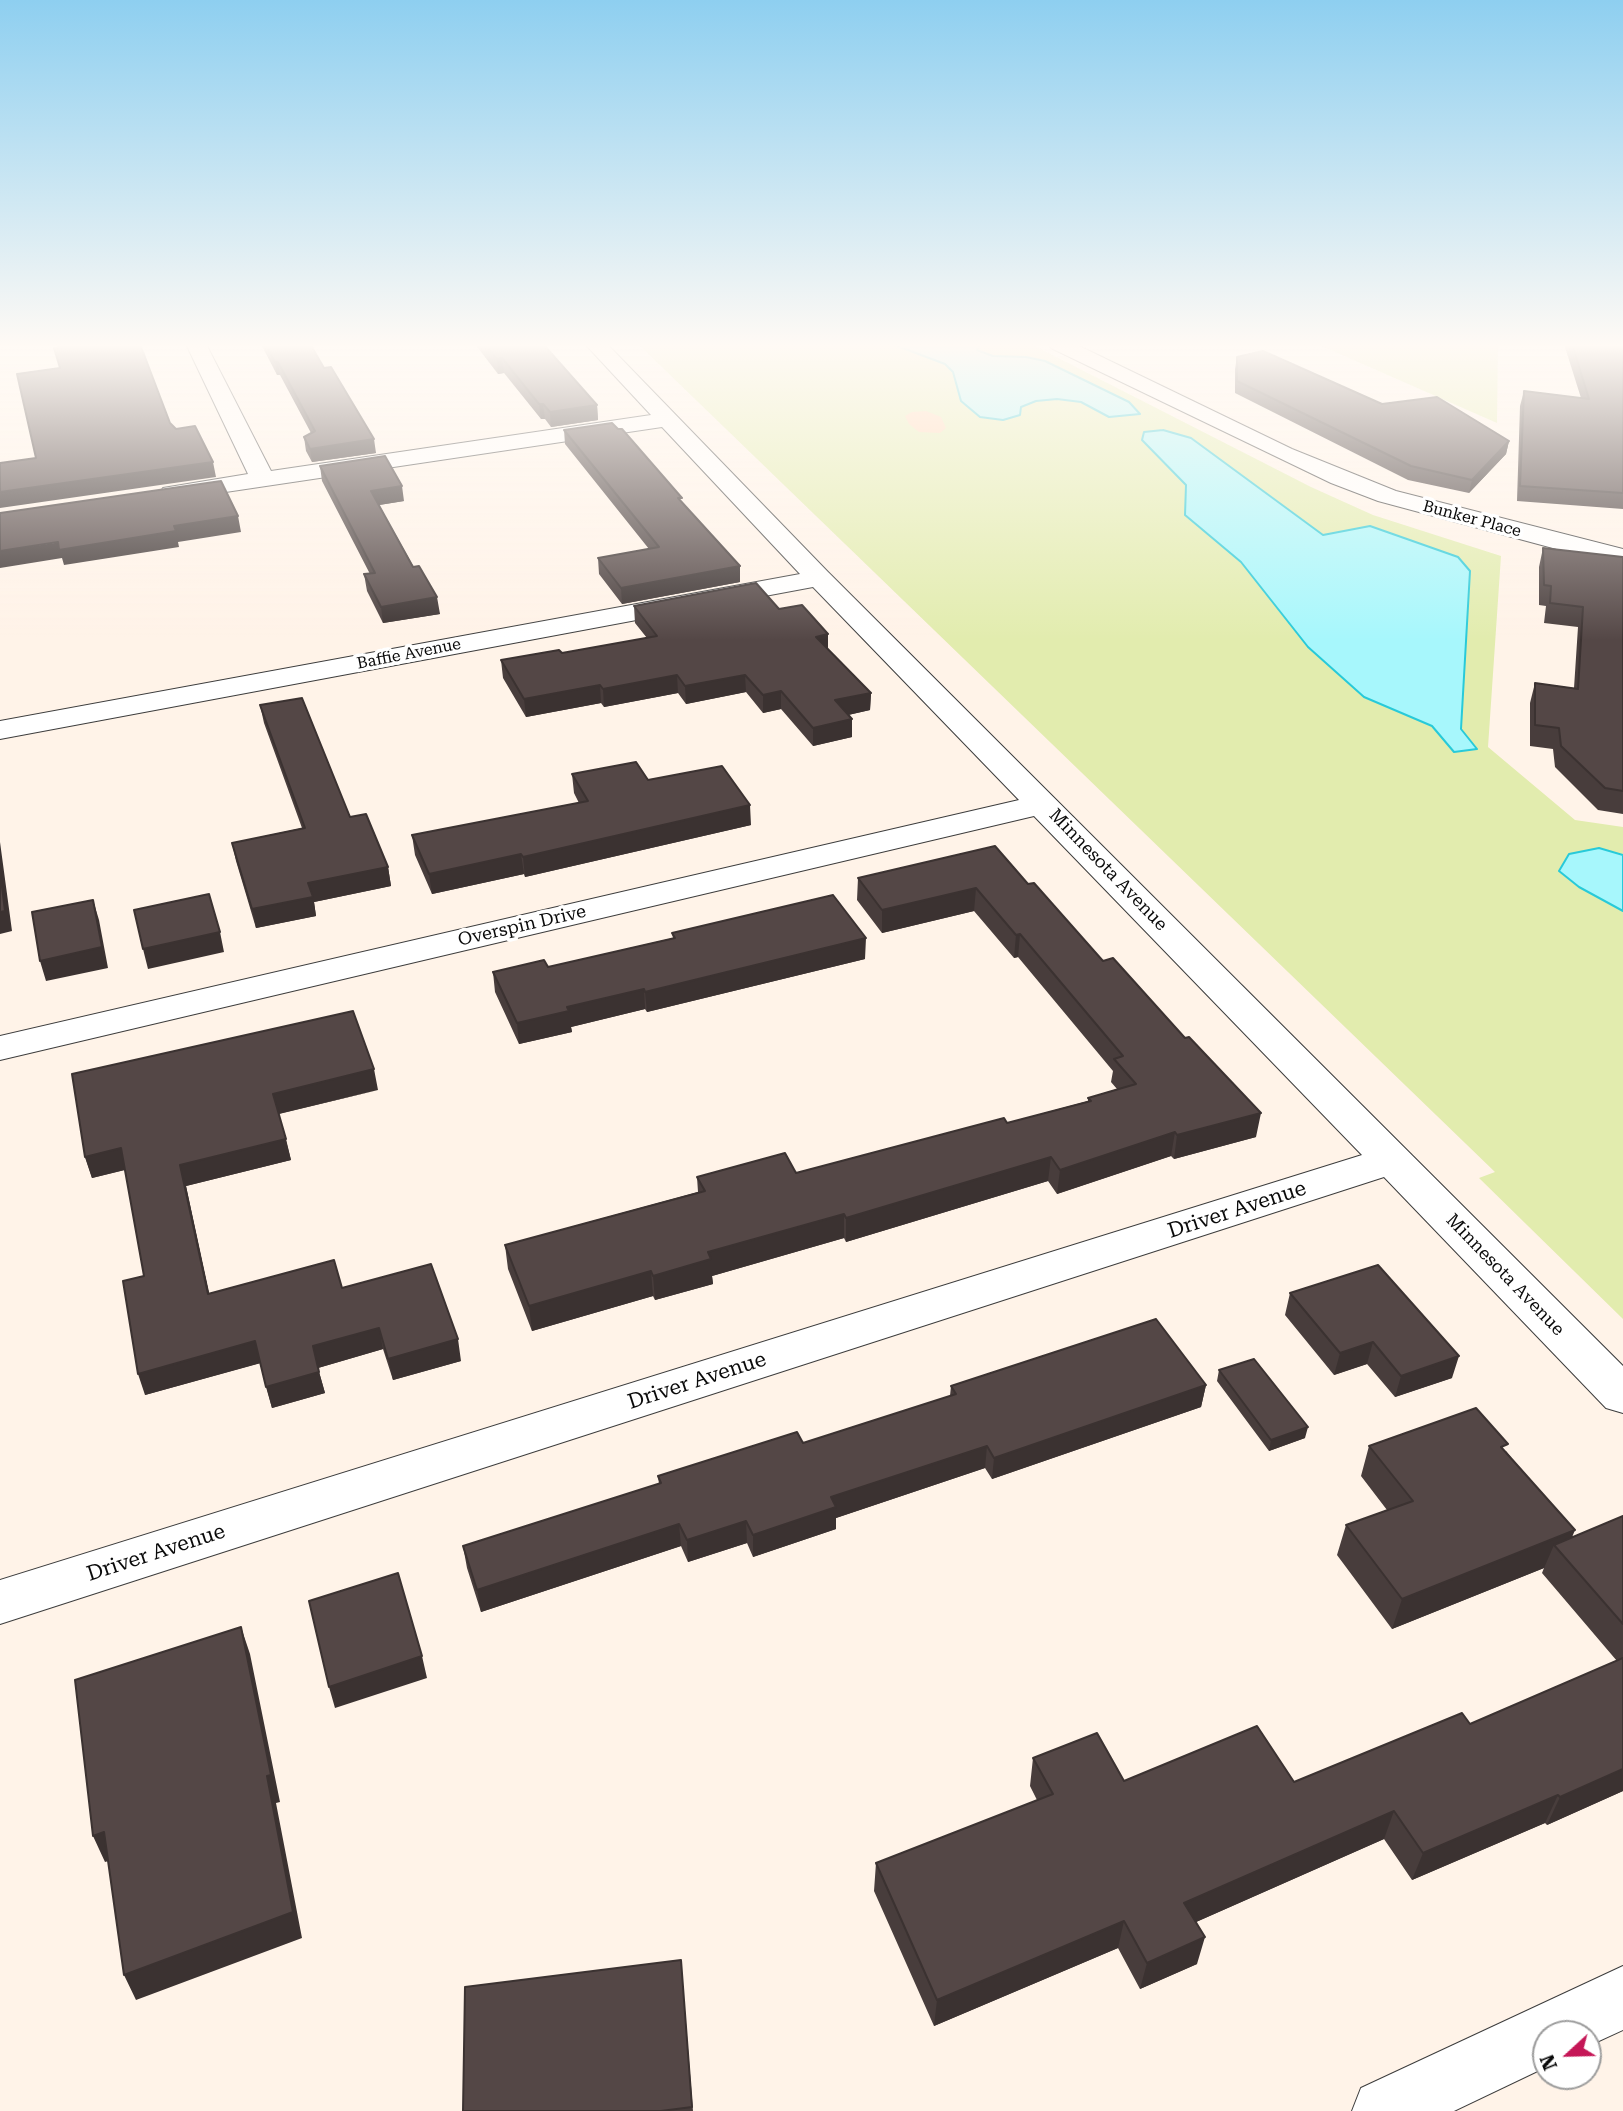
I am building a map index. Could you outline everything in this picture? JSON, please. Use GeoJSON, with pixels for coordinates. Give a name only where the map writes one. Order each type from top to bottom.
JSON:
{"type":"FeatureCollection","features":[{"type":"Feature","properties":{"kind":"street"},"geometry":{"type":"LineString","coordinates":[[245,443],[263,480]]}},
{"type":"Feature","properties":{"kind":"street"},"geometry":{"type":"LineString","coordinates":[[152,496],[513,443]]}},
{"type":"Feature","properties":{"kind":"street","name":"Minnesota Avenue"},"geometry":{"type":"LineString","coordinates":[[691,443],[819,578],[1623,1395]]}},
{"type":"Feature","properties":{"kind":"street","name":"Bunker Place"},"geometry":{"type":"LineString","coordinates":[[1260,443],[1387,496],[1599,553],[1623,557]]}},
{"type":"Feature","properties":{"kind":"street","name":"Baffie Avenue"},"geometry":{"type":"LineString","coordinates":[[0,730],[819,578]]}},
{"type":"Feature","properties":{"kind":"street","name":"Overspin Drive"},"geometry":{"type":"LineString","coordinates":[[0,1048],[1044,804]]}},
{"type":"Feature","properties":{"kind":"street","name":"Driver Avenue"},"geometry":{"type":"LineString","coordinates":[[0,1602],[1393,1160]]}},
{"type":"Feature","properties":{"kind":"street"},"geometry":{"type":"LineString","coordinates":[[1384,2111],[1623,1997]]}},
{"type":"Feature","properties":{"kind":"green space"},"geometry":{"type":"Polygon","coordinates":[[[740,443],[1224,443],[1373,515],[1501,556],[1488,747],[1575,820],[1623,827],[1623,1319],[1479,1178],[1495,1172],[740,443]]]}},
{"type":"Feature","properties":{"kind":"water"},"geometry":{"type":"Polygon","coordinates":[[[1144,443],[1197,443],[1323,535],[1370,526],[1458,557],[1470,571],[1461,729],[1477,749],[1454,752],[1432,726],[1364,697],[1308,647],[1241,562],[1185,515],[1186,485],[1144,443]]]}},
{"type":"Feature","properties":{"kind":"water"},"geometry":{"type":"Polygon","coordinates":[[[1599,848],[1623,855],[1623,911],[1579,887],[1559,871],[1569,854],[1599,848]]]}},
{"type":"Feature","properties":{"kind":"building"},"geometry":{"type":"Polygon","coordinates":[[[32,443],[203,443],[213,462],[0,492],[0,463],[36,458],[32,443]]]}},
{"type":"Feature","properties":{"kind":"building"},"geometry":{"type":"Polygon","coordinates":[[[307,443],[352,443],[310,449],[307,443]]]}},
{"type":"Feature","properties":{"kind":"building"},"geometry":{"type":"Polygon","coordinates":[[[574,443],[634,443],[682,498],[678,498],[740,566],[621,588],[598,558],[659,547],[574,443]]]}},
{"type":"Feature","properties":{"kind":"building"},"geometry":{"type":"Polygon","coordinates":[[[1363,443],[1508,443],[1472,480],[1411,466],[1363,443]]]}},
{"type":"Feature","properties":{"kind":"building"},"geometry":{"type":"Polygon","coordinates":[[[1522,443],[1623,443],[1623,493],[1520,486],[1522,443]]]}},
{"type":"Feature","properties":{"kind":"building"},"geometry":{"type":"Polygon","coordinates":[[[385,456],[402,486],[371,491],[413,567],[419,566],[437,597],[381,607],[364,574],[375,573],[320,466],[385,456]]]}},
{"type":"Feature","properties":{"kind":"building"},"geometry":{"type":"Polygon","coordinates":[[[221,481],[238,516],[174,526],[176,531],[59,550],[58,542],[0,551],[0,513],[221,481]]]}},
{"type":"Feature","properties":{"kind":"building"},"geometry":{"type":"Polygon","coordinates":[[[1543,548],[1623,557],[1623,791],[1605,788],[1561,746],[1559,728],[1535,725],[1535,683],[1578,689],[1583,607],[1550,603],[1551,586],[1544,585],[1543,548]]]}},
{"type":"Feature","properties":{"kind":"building"},"geometry":{"type":"Polygon","coordinates":[[[756,583],[779,609],[802,605],[828,634],[816,637],[871,693],[835,700],[852,719],[813,728],[781,691],[763,695],[745,675],[685,686],[677,675],[603,689],[600,685],[524,699],[501,660],[559,650],[562,653],[657,636],[634,606],[756,583]]]}},
{"type":"Feature","properties":{"kind":"building"},"geometry":{"type":"Polygon","coordinates":[[[302,698],[350,817],[366,814],[388,867],[308,883],[313,897],[252,909],[232,843],[305,828],[260,705],[302,698]]]}},
{"type":"Feature","properties":{"kind":"building"},"geometry":{"type":"Polygon","coordinates":[[[636,762],[648,780],[722,766],[750,805],[523,857],[521,854],[429,874],[412,835],[588,801],[572,774],[636,762]]]}},
{"type":"Feature","properties":{"kind":"building"},"geometry":{"type":"Polygon","coordinates":[[[995,846],[1028,884],[1034,883],[1103,961],[1113,958],[1185,1038],[1189,1037],[1261,1113],[1177,1135],[1175,1132],[1060,1170],[1051,1157],[846,1218],[844,1214],[708,1252],[711,1259],[653,1276],[651,1271],[529,1306],[505,1245],[705,1191],[697,1177],[785,1153],[796,1173],[1004,1118],[1007,1123],[1091,1101],[1088,1098],[1136,1084],[1114,1059],[1123,1056],[1020,934],[1016,935],[976,888],[882,910],[858,878],[995,846]]]}},
{"type":"Feature","properties":{"kind":"building"},"geometry":{"type":"Polygon","coordinates":[[[0,871],[5,911],[0,912],[0,871]]]}},
{"type":"Feature","properties":{"kind":"building"},"geometry":{"type":"Polygon","coordinates":[[[209,894],[220,932],[143,949],[134,910],[209,894]]]}},
{"type":"Feature","properties":{"kind":"building"},"geometry":{"type":"Polygon","coordinates":[[[833,895],[866,938],[645,992],[644,989],[567,1007],[569,1011],[517,1023],[493,972],[544,960],[548,967],[675,938],[672,933],[833,895]]]}},
{"type":"Feature","properties":{"kind":"building"},"geometry":{"type":"Polygon","coordinates":[[[93,900],[102,947],[40,961],[32,912],[93,900]]]}},
{"type":"Feature","properties":{"kind":"building"},"geometry":{"type":"Polygon","coordinates":[[[353,1011],[374,1069],[273,1094],[286,1139],[180,1165],[208,1294],[334,1260],[342,1288],[431,1264],[458,1339],[388,1359],[379,1328],[313,1346],[319,1372],[266,1387],[255,1341],[138,1374],[123,1281],[144,1276],[121,1148],[85,1157],[72,1074],[353,1011]]]}},
{"type":"Feature","properties":{"kind":"building"},"geometry":{"type":"Polygon","coordinates":[[[1378,1265],[1459,1356],[1401,1376],[1373,1342],[1340,1353],[1290,1293],[1378,1265]]]}},
{"type":"Feature","properties":{"kind":"building"},"geometry":{"type":"Polygon","coordinates":[[[1156,1319],[1206,1385],[994,1458],[987,1446],[831,1497],[836,1507],[753,1535],[746,1521],[687,1540],[679,1524],[477,1590],[463,1546],[661,1483],[658,1476],[797,1432],[803,1443],[956,1394],[951,1386],[1156,1319]]]}},
{"type":"Feature","properties":{"kind":"building"},"geometry":{"type":"Polygon","coordinates":[[[1254,1359],[1308,1427],[1271,1440],[1219,1370],[1254,1359]]]}},
{"type":"Feature","properties":{"kind":"building"},"geometry":{"type":"Polygon","coordinates":[[[1476,1408],[1508,1444],[1501,1447],[1575,1530],[1402,1599],[1346,1525],[1413,1501],[1369,1446],[1476,1408]]]}},
{"type":"Feature","properties":{"kind":"building"},"geometry":{"type":"Polygon","coordinates":[[[1623,1516],[1623,1624],[1554,1545],[1623,1516]]]}},
{"type":"Feature","properties":{"kind":"building"},"geometry":{"type":"Polygon","coordinates":[[[398,1573],[422,1656],[329,1687],[309,1601],[398,1573]]]}},
{"type":"Feature","properties":{"kind":"building"},"geometry":{"type":"Polygon","coordinates":[[[241,1627],[271,1775],[267,1776],[293,1912],[124,1975],[104,1832],[93,1836],[75,1680],[241,1627]]]}},
{"type":"Feature","properties":{"kind":"building"},"geometry":{"type":"Polygon","coordinates":[[[1623,1658],[1623,1769],[1423,1853],[1394,1811],[1184,1903],[1205,1937],[1147,1963],[1124,1921],[937,2000],[876,1863],[1053,1794],[1033,1758],[1097,1733],[1124,1781],[1257,1726],[1294,1782],[1462,1713],[1470,1724],[1623,1658]]]}},
{"type":"Feature","properties":{"kind":"building"},"geometry":{"type":"Polygon","coordinates":[[[681,1960],[692,2107],[661,2111],[463,2111],[465,1987],[681,1960]]]}}]}
